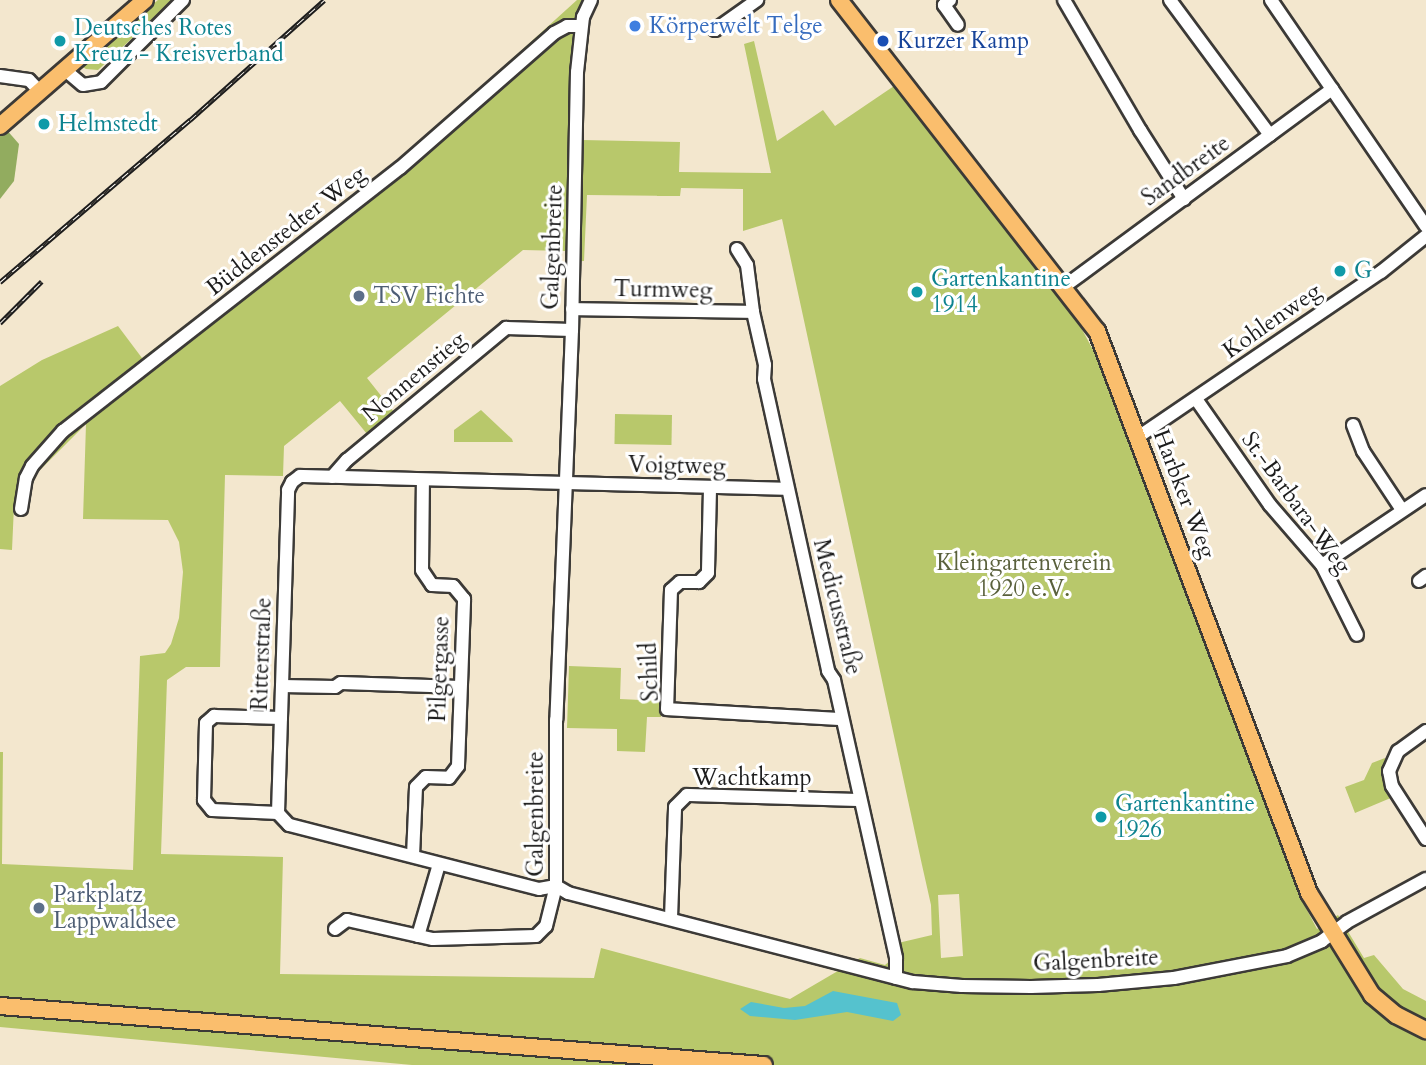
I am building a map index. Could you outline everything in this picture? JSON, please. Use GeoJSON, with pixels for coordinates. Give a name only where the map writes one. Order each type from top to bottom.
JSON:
{"type":"FeatureCollection","features":[{"type":"Feature","properties":{"kind":"main road"},"geometry":{"type":"LineString","coordinates":[[0,126],[145,0]]}},
{"type":"Feature","properties":{"kind":"main road","name":"Harbker Weg"},"geometry":{"type":"LineString","coordinates":[[839,0],[1065,286],[1097,331],[1299,869],[1332,934],[1378,1002],[1426,1030]]}},
{"type":"Feature","properties":{"kind":"main road"},"geometry":{"type":"LineString","coordinates":[[0,1006],[764,1065]]}},
{"type":"Feature","properties":{"kind":"street"},"geometry":{"type":"LineString","coordinates":[[65,70],[83,85],[101,82],[183,0]]}},
{"type":"Feature","properties":{"kind":"street"},"geometry":{"type":"LineString","coordinates":[[581,26],[591,0]]}},
{"type":"Feature","properties":{"kind":"street"},"geometry":{"type":"LineString","coordinates":[[715,30],[757,0]]}},
{"type":"Feature","properties":{"kind":"street"},"geometry":{"type":"LineString","coordinates":[[1064,0],[1184,199]]}},
{"type":"Feature","properties":{"kind":"street"},"geometry":{"type":"LineString","coordinates":[[1170,0],[1270,135]]}},
{"type":"Feature","properties":{"kind":"street"},"geometry":{"type":"LineString","coordinates":[[1271,0],[1426,226]]}},
{"type":"Feature","properties":{"kind":"street"},"geometry":{"type":"LineString","coordinates":[[947,2],[958,25]]}},
{"type":"Feature","properties":{"kind":"street","name":"Büddenstedter Weg"},"geometry":{"type":"LineString","coordinates":[[21,509],[26,478],[32,466],[63,431],[400,167],[554,33],[567,26],[581,26]]}},
{"type":"Feature","properties":{"kind":"street","name":"Galgenbreite"},"geometry":{"type":"LineString","coordinates":[[581,26],[556,720],[556,886],[568,893],[835,963],[839,961],[896,978],[962,986],[1132,983],[1216,971],[1287,956],[1332,934],[1347,922],[1426,879]]}},
{"type":"Feature","properties":{"kind":"street"},"geometry":{"type":"LineString","coordinates":[[0,76],[29,80],[40,92]]}},
{"type":"Feature","properties":{"kind":"street","name":"Sandbreite"},"geometry":{"type":"LineString","coordinates":[[1065,286],[1332,89]]}},
{"type":"Feature","properties":{"kind":"street","name":"Kohlenweg"},"geometry":{"type":"LineString","coordinates":[[1138,437],[1381,272],[1426,236]]}},
{"type":"Feature","properties":{"kind":"street","name":"Medicusstraße"},"geometry":{"type":"LineString","coordinates":[[737,249],[747,265],[753,313],[788,489],[896,958],[896,978]]}},
{"type":"Feature","properties":{"kind":"street","name":"Turmweg"},"geometry":{"type":"LineString","coordinates":[[572,309],[753,313]]}},
{"type":"Feature","properties":{"kind":"street","name":"Nonnenstieg"},"geometry":{"type":"LineString","coordinates":[[332,477],[347,460],[506,328],[572,330]]}},
{"type":"Feature","properties":{"kind":"street","name":"St.-Barbara-Weg"},"geometry":{"type":"LineString","coordinates":[[1196,399],[1270,505],[1322,565],[1357,635]]}},
{"type":"Feature","properties":{"kind":"street"},"geometry":{"type":"LineString","coordinates":[[1353,425],[1363,451],[1402,510]]}},
{"type":"Feature","properties":{"kind":"street","name":"Ritterstraße"},"geometry":{"type":"LineString","coordinates":[[278,813],[288,490],[292,482],[300,476],[566,484]]}},
{"type":"Feature","properties":{"kind":"street","name":"Pilgergasse"},"geometry":{"type":"LineString","coordinates":[[413,856],[416,786],[426,777],[449,778],[458,766],[464,599],[453,586],[432,585],[422,570],[423,480]]}},
{"type":"Feature","properties":{"kind":"street","name":"Voigtweg"},"geometry":{"type":"LineString","coordinates":[[566,484],[788,489]]}},
{"type":"Feature","properties":{"kind":"street","name":"Schild"},"geometry":{"type":"LineString","coordinates":[[709,489],[708,573],[699,582],[680,582],[671,590],[667,709],[842,719]]}},
{"type":"Feature","properties":{"kind":"street"},"geometry":{"type":"LineString","coordinates":[[1322,565],[1426,495]]}},
{"type":"Feature","properties":{"kind":"street"},"geometry":{"type":"LineString","coordinates":[[282,686],[335,687],[341,683],[460,687]]}},
{"type":"Feature","properties":{"kind":"street"},"geometry":{"type":"LineString","coordinates":[[281,718],[214,716],[206,723],[204,800],[212,810],[278,813],[289,825],[539,889],[556,886],[546,926],[540,934],[433,939],[347,920],[335,929]]}},
{"type":"Feature","properties":{"kind":"street"},"geometry":{"type":"LineString","coordinates":[[1426,731],[1398,751],[1390,771],[1392,786],[1426,839]]}},
{"type":"Feature","properties":{"kind":"street","name":"Wachtkamp"},"geometry":{"type":"LineString","coordinates":[[671,918],[675,807],[687,795],[860,800]]}},
{"type":"Feature","properties":{"kind":"street"},"geometry":{"type":"LineString","coordinates":[[418,936],[439,864]]}},
{"type":"Feature","properties":{"kind":"green space"},"geometry":{"type":"Polygon","coordinates":[[[158,0],[173,0],[98,70],[86,69],[80,65],[158,0]]]}},
{"type":"Feature","properties":{"kind":"green space","name":"Kleingartenverein 1920 e.V."},"geometry":{"type":"Polygon","coordinates":[[[577,0],[597,0],[572,26],[586,44],[582,140],[680,142],[679,172],[771,173],[744,44],[754,41],[777,141],[823,110],[835,126],[894,86],[1027,250],[1071,309],[1099,361],[1130,432],[1231,715],[1306,908],[1317,929],[1338,915],[1364,958],[1374,955],[1403,989],[1426,1001],[1426,1065],[412,1065],[0,1027],[0,752],[3,752],[2,864],[133,870],[140,656],[165,653],[171,644],[179,618],[183,572],[179,542],[168,520],[83,519],[86,424],[34,476],[26,505],[14,506],[12,550],[0,549],[0,386],[42,360],[118,326],[142,358],[389,170],[577,0]],[[681,188],[680,196],[587,195],[584,261],[565,262],[565,251],[523,250],[367,378],[394,412],[367,434],[340,401],[284,446],[283,476],[225,475],[220,667],[186,667],[167,680],[161,854],[283,857],[280,974],[594,978],[601,948],[790,999],[860,958],[885,965],[891,960],[898,943],[932,935],[931,905],[782,219],[743,231],[743,189],[681,188]],[[959,894],[938,895],[941,958],[963,956],[959,894]]]}},
{"type":"Feature","properties":{"kind":"green space"},"geometry":{"type":"Polygon","coordinates":[[[5,128],[19,144],[14,181],[0,199],[0,133],[5,128]]]}},
{"type":"Feature","properties":{"kind":"green space"},"geometry":{"type":"Polygon","coordinates":[[[481,410],[513,442],[454,442],[454,430],[481,410]]]}},
{"type":"Feature","properties":{"kind":"green space"},"geometry":{"type":"Polygon","coordinates":[[[615,414],[672,415],[671,445],[614,444],[615,414]]]}},
{"type":"Feature","properties":{"kind":"green space"},"geometry":{"type":"Polygon","coordinates":[[[569,666],[621,668],[620,699],[661,701],[661,717],[647,717],[645,752],[617,751],[617,729],[567,728],[569,666]]]}},
{"type":"Feature","properties":{"kind":"green space"},"geometry":{"type":"Polygon","coordinates":[[[1385,758],[1384,779],[1393,797],[1355,813],[1345,787],[1364,780],[1372,763],[1385,758]]]}},
{"type":"Feature","properties":{"kind":"water"},"geometry":{"type":"Polygon","coordinates":[[[833,991],[897,1003],[901,1015],[893,1021],[847,1012],[795,1020],[750,1016],[740,1009],[751,1002],[784,1008],[805,1006],[833,991]]]}},
{"type":"Feature","properties":{"kind":"railway"},"geometry":{"type":"LineString","coordinates":[[0,282],[190,120],[324,0]]}},
{"type":"Feature","properties":{"kind":"railway"},"geometry":{"type":"LineString","coordinates":[[0,323],[42,281]]}},
{"type":"Feature","properties":{"kind":"place","name":"Körperwelt Telge"},"geometry":{"type":"Point","coordinates":[635,26]}},
{"type":"Feature","properties":{"kind":"place","name":"Deutsches Rotes Kreuz - Kreisverband"},"geometry":{"type":"Point","coordinates":[60,41]}},
{"type":"Feature","properties":{"kind":"place","name":"Kurzer Kamp"},"geometry":{"type":"Point","coordinates":[883,41]}},
{"type":"Feature","properties":{"kind":"place","name":"Helmstedt"},"geometry":{"type":"Point","coordinates":[44,124]}},
{"type":"Feature","properties":{"kind":"place","name":"G"},"geometry":{"type":"Point","coordinates":[1340,271]}},
{"type":"Feature","properties":{"kind":"place","name":"Gartenkantine 1914"},"geometry":{"type":"Point","coordinates":[917,292]}},
{"type":"Feature","properties":{"kind":"place","name":"TSV Fichte"},"geometry":{"type":"Point","coordinates":[359,296]}},
{"type":"Feature","properties":{"kind":"place","name":"Gartenkantine 1926"},"geometry":{"type":"Point","coordinates":[1101,817]}},
{"type":"Feature","properties":{"kind":"place","name":"Parkplatz Lappwaldsee"},"geometry":{"type":"Point","coordinates":[39,908]}}]}
